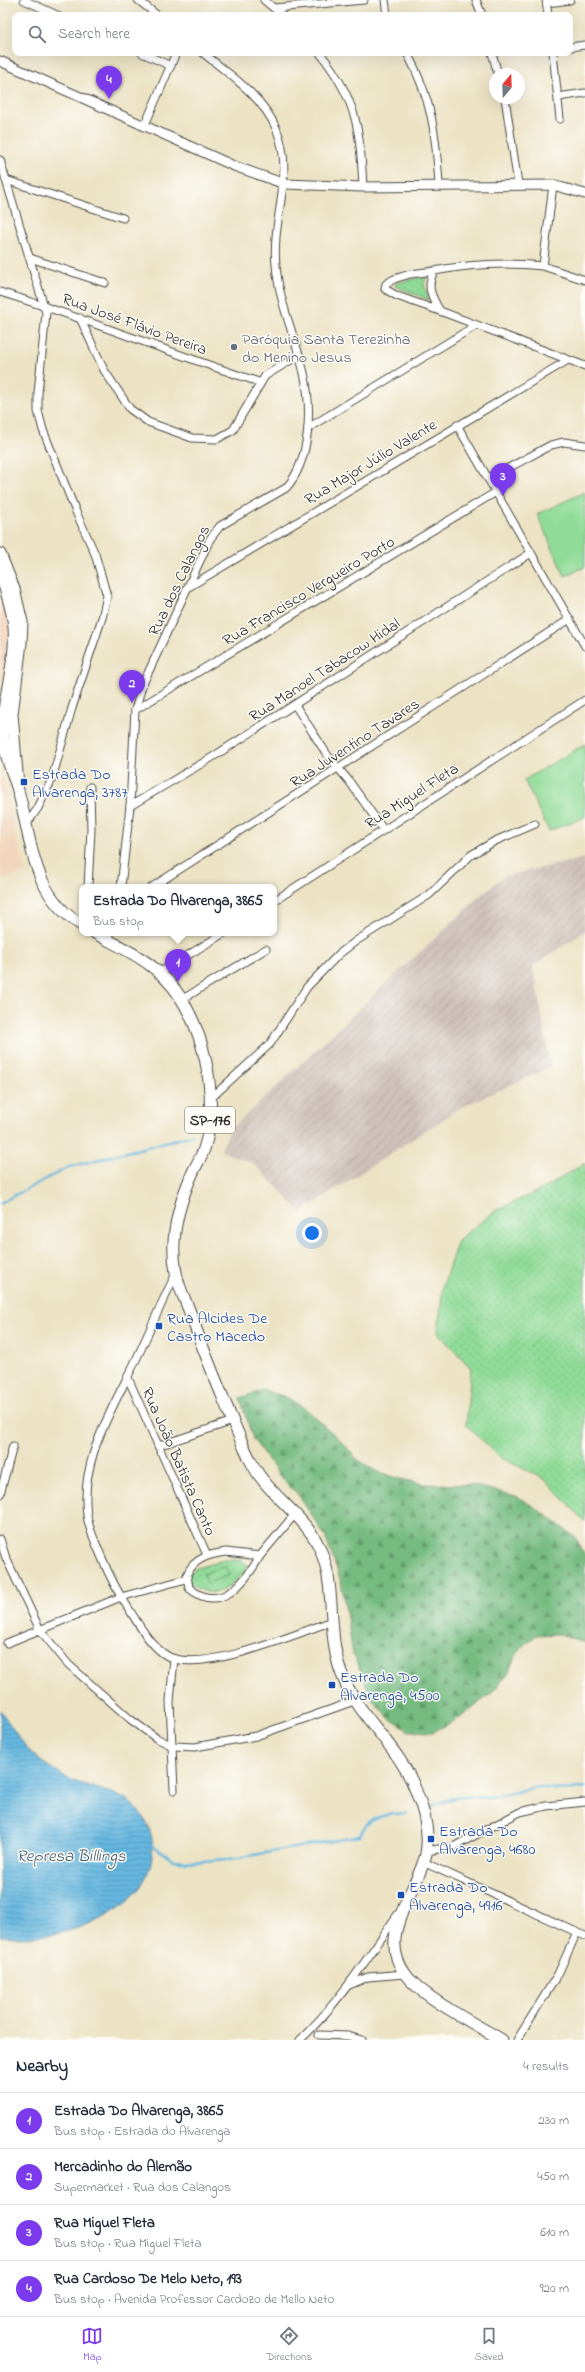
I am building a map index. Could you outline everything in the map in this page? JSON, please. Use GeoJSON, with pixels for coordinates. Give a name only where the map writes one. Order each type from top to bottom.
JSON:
{"type":"FeatureCollection","features":[{"type":"Feature","properties":{"kind":"main road"},"geometry":{"type":"LineString","coordinates":[[0,61],[144,127],[249,172],[285,184],[363,187],[518,184],[554,185],[585,194]]}},
{"type":"Feature","properties":{"kind":"main road"},"geometry":{"type":"LineString","coordinates":[[0,554],[18,602],[22,622],[22,644],[12,714],[18,792]]}},
{"type":"Feature","properties":{"kind":"main road"},"geometry":{"type":"LineString","coordinates":[[0,572],[14,627],[12,657],[5,701],[3,737],[9,769],[18,792],[35,863],[46,891],[67,916],[79,924]]}},
{"type":"Feature","properties":{"kind":"main road","name":"SP-176"},"geometry":{"type":"LineString","coordinates":[[113,938],[168,980],[181,1000],[199,1035],[212,1109],[206,1141],[183,1196],[177,1219],[173,1248],[176,1274],[203,1350],[250,1462],[258,1474],[308,1529],[323,1554],[329,1579],[337,1655],[343,1677],[357,1700],[408,1771],[426,1823],[425,1857],[398,1920],[396,1949],[404,1974],[419,1988],[502,2040]]}},
{"type":"Feature","properties":{"kind":"street"},"geometry":{"type":"LineString","coordinates":[[24,0],[50,12]]}},
{"type":"Feature","properties":{"kind":"street"},"geometry":{"type":"LineString","coordinates":[[138,0],[153,12]]}},
{"type":"Feature","properties":{"kind":"street"},"geometry":{"type":"LineString","coordinates":[[264,0],[279,12]]}},
{"type":"Feature","properties":{"kind":"street"},"geometry":{"type":"LineString","coordinates":[[274,8],[364,0]]}},
{"type":"Feature","properties":{"kind":"street"},"geometry":{"type":"LineString","coordinates":[[385,0],[387,12]]}},
{"type":"Feature","properties":{"kind":"street"},"geometry":{"type":"LineString","coordinates":[[476,0],[481,12]]}},
{"type":"Feature","properties":{"kind":"street"},"geometry":{"type":"LineString","coordinates":[[548,12],[546,2],[570,0]]}},
{"type":"Feature","properties":{"kind":"street"},"geometry":{"type":"LineString","coordinates":[[573,47],[585,45]]}},
{"type":"Feature","properties":{"kind":"street"},"geometry":{"type":"LineString","coordinates":[[149,56],[171,66]]}},
{"type":"Feature","properties":{"kind":"street"},"geometry":{"type":"LineString","coordinates":[[144,127],[175,56]]}},
{"type":"Feature","properties":{"kind":"street","name":"Rua dos Calangos"},"geometry":{"type":"LineString","coordinates":[[121,884],[130,806],[135,710],[142,686],[210,539],[220,526],[286,488],[294,479],[304,458],[308,428],[304,374],[280,294],[276,264],[275,239],[285,184],[283,147],[267,112],[239,82],[207,56]]}},
{"type":"Feature","properties":{"kind":"street"},"geometry":{"type":"LineString","coordinates":[[322,56],[342,85],[352,107],[360,134],[363,187]]}},
{"type":"Feature","properties":{"kind":"street"},"geometry":{"type":"LineString","coordinates":[[408,56],[423,86],[430,106],[436,141],[439,185]]}},
{"type":"Feature","properties":{"kind":"street"},"geometry":{"type":"LineString","coordinates":[[493,56],[496,68]]}},
{"type":"Feature","properties":{"kind":"street"},"geometry":{"type":"LineString","coordinates":[[552,56],[560,119]]}},
{"type":"Feature","properties":{"kind":"street"},"geometry":{"type":"LineString","coordinates":[[558,97],[585,94]]}},
{"type":"Feature","properties":{"kind":"street"},"geometry":{"type":"LineString","coordinates":[[506,104],[518,184]]}},
{"type":"Feature","properties":{"kind":"street"},"geometry":{"type":"LineString","coordinates":[[0,160],[45,305],[46,323],[38,411],[50,450],[95,554],[107,596],[102,618],[72,708],[52,778],[38,808],[26,825]]}},
{"type":"Feature","properties":{"kind":"street"},"geometry":{"type":"LineString","coordinates":[[6,180],[122,218]]}},
{"type":"Feature","properties":{"kind":"street"},"geometry":{"type":"LineString","coordinates":[[543,266],[554,185]]}},
{"type":"Feature","properties":{"kind":"street"},"geometry":{"type":"LineString","coordinates":[[30,258],[105,283]]}},
{"type":"Feature","properties":{"kind":"street"},"geometry":{"type":"LineString","coordinates":[[585,280],[543,266],[525,264],[468,266],[410,274],[394,279],[386,284],[385,289],[397,296],[440,310],[475,326],[585,366]]}},
{"type":"Feature","properties":{"kind":"street"},"geometry":{"type":"LineString","coordinates":[[434,271],[429,280],[429,288],[440,310]]}},
{"type":"Feature","properties":{"kind":"street","name":"Rua José Flávio Pereira"},"geometry":{"type":"LineString","coordinates":[[0,292],[45,305],[189,359],[259,382]]}},
{"type":"Feature","properties":{"kind":"street"},"geometry":{"type":"LineString","coordinates":[[80,318],[104,370],[120,397],[130,409],[148,422],[192,438],[217,439],[233,430],[239,422],[259,382],[274,369],[299,355]]}},
{"type":"Feature","properties":{"kind":"street"},"geometry":{"type":"LineString","coordinates":[[308,428],[475,326]]}},
{"type":"Feature","properties":{"kind":"street","name":"Rua Major Júlio Valente"},"geometry":{"type":"LineString","coordinates":[[187,588],[457,425],[568,360]]}},
{"type":"Feature","properties":{"kind":"street"},"geometry":{"type":"LineString","coordinates":[[457,425],[584,643]]}},
{"type":"Feature","properties":{"kind":"street"},"geometry":{"type":"LineString","coordinates":[[488,479],[551,445],[564,442],[585,445]]}},
{"type":"Feature","properties":{"kind":"street","name":"Rua Francisco Vergueiro Porto"},"geometry":{"type":"LineString","coordinates":[[135,710],[496,492]]}},
{"type":"Feature","properties":{"kind":"street","name":"Rua Manoel Tabacow Hidal"},"geometry":{"type":"LineString","coordinates":[[130,806],[211,758],[531,553]]}},
{"type":"Feature","properties":{"kind":"street","name":"Rua Juventino Tavares"},"geometry":{"type":"LineString","coordinates":[[157,884],[570,619]]}},
{"type":"Feature","properties":{"kind":"street","name":"Rua Miguel Fleta"},"geometry":{"type":"LineString","coordinates":[[277,899],[383,829],[585,700]]}},
{"type":"Feature","properties":{"kind":"street"},"geometry":{"type":"LineString","coordinates":[[295,705],[338,768],[383,829]]}},
{"type":"Feature","properties":{"kind":"street"},"geometry":{"type":"LineString","coordinates":[[88,884],[91,830],[90,787]]}},
{"type":"Feature","properties":{"kind":"street"},"geometry":{"type":"LineString","coordinates":[[210,1099],[273,1040],[307,987],[345,950],[356,941],[429,895],[471,855],[495,841],[535,824]]}},
{"type":"Feature","properties":{"kind":"street"},"geometry":{"type":"LineString","coordinates":[[159,973],[219,936]]}},
{"type":"Feature","properties":{"kind":"street"},"geometry":{"type":"LineString","coordinates":[[181,1000],[266,949]]}},
{"type":"Feature","properties":{"kind":"street"},"geometry":{"type":"LineString","coordinates":[[176,1274],[128,1378],[115,1401],[90,1462],[86,1488],[88,1522],[91,1532],[121,1597],[154,1645],[174,1659],[198,1660],[222,1657],[333,1621]]}},
{"type":"Feature","properties":{"kind":"street","name":"Rua João Batista Canto"},"geometry":{"type":"LineString","coordinates":[[128,1378],[206,1556]]}},
{"type":"Feature","properties":{"kind":"street"},"geometry":{"type":"LineString","coordinates":[[158,1446],[233,1421]]}},
{"type":"Feature","properties":{"kind":"street"},"geometry":{"type":"LineString","coordinates":[[0,1494],[13,1446]]}},
{"type":"Feature","properties":{"kind":"street"},"geometry":{"type":"LineString","coordinates":[[260,1556],[226,1552],[206,1556],[195,1563],[189,1570],[186,1579],[190,1588],[207,1597],[227,1595],[241,1584],[260,1556],[295,1514]]}},
{"type":"Feature","properties":{"kind":"street"},"geometry":{"type":"LineString","coordinates":[[0,1539],[6,1558],[40,1630],[68,1664],[130,1719],[156,1738],[172,1746],[195,1748],[256,1736],[357,1700]]}},
{"type":"Feature","properties":{"kind":"street"},"geometry":{"type":"LineString","coordinates":[[7,1643],[121,1597],[186,1579]]}},
{"type":"Feature","properties":{"kind":"street"},"geometry":{"type":"LineString","coordinates":[[174,1659],[170,1701],[174,1790]]}},
{"type":"Feature","properties":{"kind":"street"},"geometry":{"type":"LineString","coordinates":[[425,1857],[453,1847],[520,1812],[546,1806],[585,1802]]}},
{"type":"Feature","properties":{"kind":"street"},"geometry":{"type":"LineString","coordinates":[[425,1857],[585,1936]]}},
{"type":"Feature","properties":{"kind":"street"},"geometry":{"type":"LineString","coordinates":[[300,2040],[316,2025],[347,1986],[403,1907]]}},
{"type":"Feature","properties":{"kind":"street"},"geometry":{"type":"LineString","coordinates":[[517,2040],[558,1974],[576,1932]]}},
{"type":"Feature","properties":{"kind":"street"},"geometry":{"type":"LineString","coordinates":[[347,1986],[368,1977],[404,1974]]}},
{"type":"Feature","properties":{"kind":"street"},"geometry":{"type":"LineString","coordinates":[[316,2025],[319,2037],[348,2036],[362,2040]]}},
{"type":"Feature","properties":{"kind":"shaded area"},"geometry":{"type":"Polygon","coordinates":[[[0,601],[10,617],[9,648],[0,697],[0,601]]]}},
{"type":"Feature","properties":{"kind":"shaded area"},"geometry":{"type":"Polygon","coordinates":[[[0,769],[26,873],[0,879],[0,769]]]}},
{"type":"Feature","properties":{"kind":"shaded area"},"geometry":{"type":"Polygon","coordinates":[[[585,858],[585,931],[533,966],[551,1067],[460,1108],[301,1212],[254,1164],[221,1151],[229,1131],[483,893],[505,876],[585,858]]]}},
{"type":"Feature","properties":{"kind":"green space"},"geometry":{"type":"Polygon","coordinates":[[[427,276],[424,284],[429,300],[395,286],[396,283],[427,276]]]}},
{"type":"Feature","properties":{"kind":"green space"},"geometry":{"type":"Polygon","coordinates":[[[585,492],[585,567],[565,576],[537,514],[585,492]]]}},
{"type":"Feature","properties":{"kind":"green space"},"geometry":{"type":"Polygon","coordinates":[[[585,744],[585,817],[549,831],[524,780],[585,744]]]}},
{"type":"Feature","properties":{"kind":"green space"},"geometry":{"type":"Polygon","coordinates":[[[585,1163],[585,1522],[545,1479],[501,1458],[466,1425],[471,1368],[438,1333],[443,1285],[458,1240],[496,1210],[541,1190],[585,1163]]]}},
{"type":"Feature","properties":{"kind":"green space"},"geometry":{"type":"Polygon","coordinates":[[[263,1390],[286,1397],[306,1409],[341,1441],[357,1459],[377,1472],[424,1484],[472,1485],[516,1496],[538,1509],[576,1538],[585,1555],[585,1643],[560,1634],[535,1635],[518,1652],[507,1674],[492,1693],[454,1721],[433,1732],[409,1731],[389,1718],[373,1700],[353,1654],[341,1582],[325,1536],[299,1496],[282,1479],[253,1439],[240,1398],[263,1390]]]}},
{"type":"Feature","properties":{"kind":"green space"},"geometry":{"type":"Polygon","coordinates":[[[224,1560],[241,1560],[249,1566],[243,1574],[222,1590],[207,1592],[189,1582],[189,1574],[194,1569],[224,1560]]]}},
{"type":"Feature","properties":{"kind":"green space"},"geometry":{"type":"Polygon","coordinates":[[[225,1566],[229,1575],[207,1583],[203,1574],[225,1566]]]}},
{"type":"Feature","properties":{"kind":"water","name":"Represa Billings"},"geometry":{"type":"Polygon","coordinates":[[[0,1710],[16,1734],[30,1751],[40,1760],[69,1779],[117,1795],[128,1802],[138,1810],[150,1830],[153,1853],[149,1870],[143,1883],[130,1899],[111,1913],[96,1921],[66,1932],[50,1935],[17,1937],[0,1936],[0,1710]]]}},
{"type":"Feature","properties":{"kind":"waterway"},"geometry":{"type":"LineString","coordinates":[[0,1203],[69,1167],[193,1135]]}},
{"type":"Feature","properties":{"kind":"waterway"},"geometry":{"type":"LineString","coordinates":[[429,1807],[459,1796],[491,1798],[537,1787],[566,1790],[585,1787]]}},
{"type":"Feature","properties":{"kind":"waterway"},"geometry":{"type":"LineString","coordinates":[[153,1846],[173,1860],[193,1862],[237,1858],[360,1836],[368,1823],[379,1817],[407,1813]]}},
{"type":"Feature","properties":{"kind":"place","name":"Rua Cardoso De Melo Neto, 193"},"geometry":{"type":"Point","coordinates":[109,99]}},
{"type":"Feature","properties":{"kind":"place","name":"Paróquia Santa Terezinha do Menino Jesus"},"geometry":{"type":"Point","coordinates":[234,347]}},
{"type":"Feature","properties":{"kind":"place","name":"Rua Miguel Fleta"},"geometry":{"type":"Point","coordinates":[503,496]}},
{"type":"Feature","properties":{"kind":"place","name":"Mercadinho do Alemão"},"geometry":{"type":"Point","coordinates":[132,703]}},
{"type":"Feature","properties":{"kind":"place","name":"Estrada Do Alvarenga, 3787"},"geometry":{"type":"Point","coordinates":[24,782]}},
{"type":"Feature","properties":{"kind":"place","name":"Estrada Do Alvarenga, 3865"},"geometry":{"type":"Point","coordinates":[178,982]}},
{"type":"Feature","properties":{"kind":"place","name":"Rua Alcides De Castro Macedo"},"geometry":{"type":"Point","coordinates":[159,1326]}},
{"type":"Feature","properties":{"kind":"place","name":"Estrada Do Alvarenga, 4500"},"geometry":{"type":"Point","coordinates":[332,1685]}},
{"type":"Feature","properties":{"kind":"place","name":"Estrada Do Alvarenga, 4680"},"geometry":{"type":"Point","coordinates":[431,1839]}},
{"type":"Feature","properties":{"kind":"place","name":"Estrada Do Alvarenga, 4916"},"geometry":{"type":"Point","coordinates":[401,1895]}}]}
